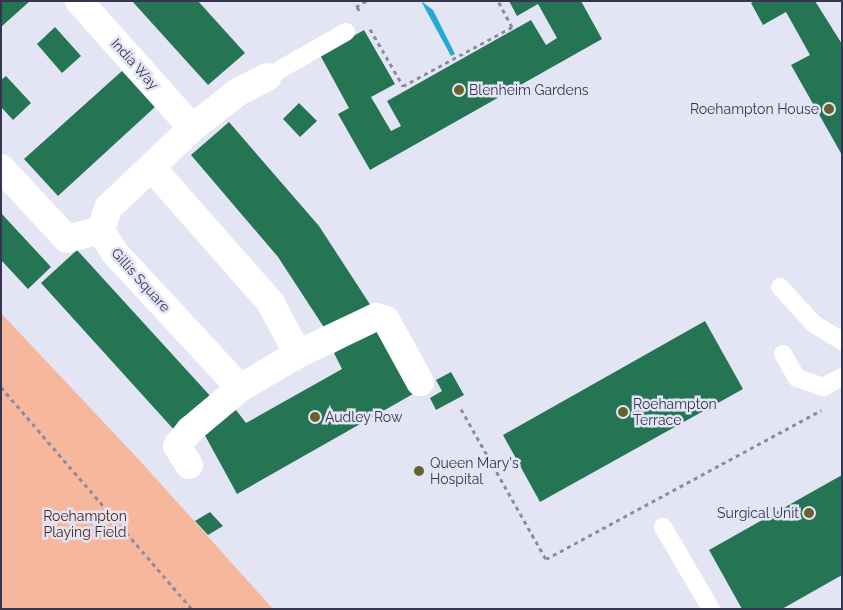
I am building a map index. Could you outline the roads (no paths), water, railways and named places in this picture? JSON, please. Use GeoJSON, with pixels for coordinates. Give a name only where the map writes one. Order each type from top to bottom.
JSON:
{"type":"FeatureCollection","features":[{"type":"Feature","properties":{"kind":"street","name":"India Way"},"geometry":{"type":"LineString","coordinates":[[79,1],[192,128]]}},
{"type":"Feature","properties":{"kind":"street"},"geometry":{"type":"LineString","coordinates":[[1,168],[67,239],[101,230],[108,208],[192,128],[238,92],[267,77]]}},
{"type":"Feature","properties":{"kind":"street"},"geometry":{"type":"LineString","coordinates":[[152,168],[270,302],[298,354]]}},
{"type":"Feature","properties":{"kind":"street","name":"Gillis Square"},"geometry":{"type":"LineString","coordinates":[[101,230],[114,252],[240,388]]}},
{"type":"Feature","properties":{"kind":"street"},"geometry":{"type":"LineString","coordinates":[[189,465],[177,446],[190,430],[240,388],[298,354],[376,317],[386,320],[420,382]]}},
{"type":"Feature","properties":{"kind":"lane"},"geometry":{"type":"LineString","coordinates":[[267,77],[346,32]]}},
{"type":"Feature","properties":{"kind":"lane"},"geometry":{"type":"LineString","coordinates":[[780,287],[814,324],[842,341]]}},
{"type":"Feature","properties":{"kind":"lane"},"geometry":{"type":"LineString","coordinates":[[783,354],[797,378],[824,387],[842,377]]}},
{"type":"Feature","properties":{"kind":"lane"},"geometry":{"type":"LineString","coordinates":[[663,527],[711,609]]}},
{"type":"Feature","properties":{"kind":"water"},"geometry":{"type":"Polygon","coordinates":[[[421,1],[433,10],[455,54],[451,56],[421,1]]]}},
{"type":"Feature","properties":{"kind":"place","name":"Blenheim Gardens"},"geometry":{"type":"Point","coordinates":[459,90]}},
{"type":"Feature","properties":{"kind":"place","name":"Roehampton House"},"geometry":{"type":"Point","coordinates":[829,109]}},
{"type":"Feature","properties":{"kind":"place","name":"Roehampton Terrace"},"geometry":{"type":"Point","coordinates":[623,412]}},
{"type":"Feature","properties":{"kind":"place","name":"Audley Row"},"geometry":{"type":"Point","coordinates":[315,417]}},
{"type":"Feature","properties":{"kind":"place","name":"Queen Mary's Hospital"},"geometry":{"type":"Point","coordinates":[419,471]}},
{"type":"Feature","properties":{"kind":"place","name":"Surgical Unit"},"geometry":{"type":"Point","coordinates":[809,513]}},
{"type":"Feature","properties":{"kind":"park label","name":"Roehampton Playing Field"},"geometry":{"type":"Point","coordinates":[85,524]}}]}
